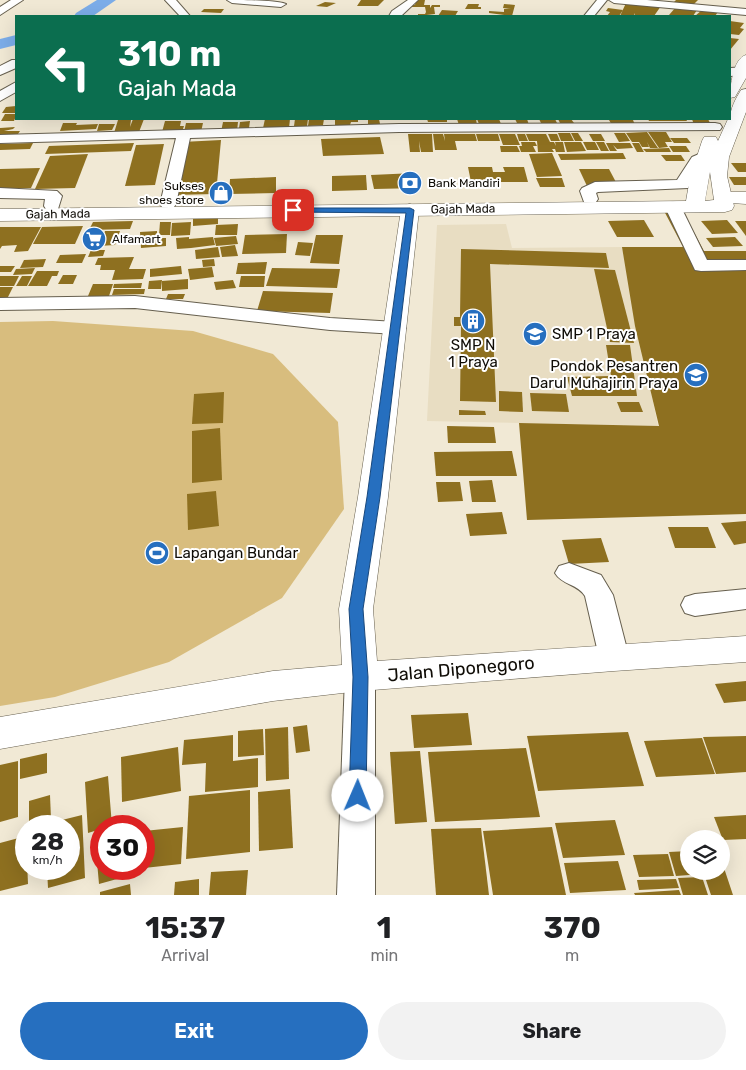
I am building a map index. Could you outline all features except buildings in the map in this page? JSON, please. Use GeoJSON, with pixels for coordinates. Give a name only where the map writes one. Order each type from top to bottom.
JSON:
{"type":"FeatureCollection","features":[{"type":"Feature","properties":{"kind":"main road"},"geometry":{"type":"LineString","coordinates":[[731,92],[741,69]]}},
{"type":"Feature","properties":{"kind":"main road"},"geometry":{"type":"LineString","coordinates":[[724,202],[718,176],[720,157],[746,92]]}},
{"type":"Feature","properties":{"kind":"main road"},"geometry":{"type":"LineString","coordinates":[[695,202],[699,178],[717,123]]}},
{"type":"Feature","properties":{"kind":"main road","name":"Gajah Mada"},"geometry":{"type":"LineString","coordinates":[[0,207],[590,199],[724,202],[746,198]]}},
{"type":"Feature","properties":{"kind":"main road","name":"Gajah Mada"},"geometry":{"type":"LineString","coordinates":[[0,215],[673,206],[695,202]]}},
{"type":"Feature","properties":{"kind":"main road","name":"Gajah Mada"},"geometry":{"type":"LineString","coordinates":[[724,202],[746,206]]}},
{"type":"Feature","properties":{"kind":"main road"},"geometry":{"type":"LineString","coordinates":[[360,677],[356,609],[396,328],[410,210]]}},
{"type":"Feature","properties":{"kind":"main road","name":"Jalan Diponegoro"},"geometry":{"type":"LineString","coordinates":[[0,733],[273,686],[360,677],[614,657],[746,649]]}},
{"type":"Feature","properties":{"kind":"street"},"geometry":{"type":"LineString","coordinates":[[0,12],[18,0]]}},
{"type":"Feature","properties":{"kind":"street"},"geometry":{"type":"LineString","coordinates":[[170,0],[187,0]]}},
{"type":"Feature","properties":{"kind":"street"},"geometry":{"type":"LineString","coordinates":[[170,0],[184,15]]}},
{"type":"Feature","properties":{"kind":"street"},"geometry":{"type":"LineString","coordinates":[[232,0],[281,4]]}},
{"type":"Feature","properties":{"kind":"street"},"geometry":{"type":"LineString","coordinates":[[395,15],[413,0]]}},
{"type":"Feature","properties":{"kind":"street"},"geometry":{"type":"LineString","coordinates":[[590,15],[602,0]]}},
{"type":"Feature","properties":{"kind":"street"},"geometry":{"type":"LineString","coordinates":[[614,0],[665,2],[746,12]]}},
{"type":"Feature","properties":{"kind":"street"},"geometry":{"type":"LineString","coordinates":[[656,15],[665,2]]}},
{"type":"Feature","properties":{"kind":"street"},"geometry":{"type":"LineString","coordinates":[[0,71],[15,64]]}},
{"type":"Feature","properties":{"kind":"street"},"geometry":{"type":"LineString","coordinates":[[0,78],[15,78]]}},
{"type":"Feature","properties":{"kind":"street"},"geometry":{"type":"LineString","coordinates":[[0,97],[15,87]]}},
{"type":"Feature","properties":{"kind":"street"},"geometry":{"type":"LineString","coordinates":[[156,134],[158,120]]}},
{"type":"Feature","properties":{"kind":"street"},"geometry":{"type":"LineString","coordinates":[[0,139],[184,134],[262,125],[717,123]]}},
{"type":"Feature","properties":{"kind":"street"},"geometry":{"type":"LineString","coordinates":[[168,204],[184,134]]}},
{"type":"Feature","properties":{"kind":"street"},"geometry":{"type":"LineString","coordinates":[[590,199],[588,191],[595,187],[682,185],[693,162],[706,155]]}},
{"type":"Feature","properties":{"kind":"street"},"geometry":{"type":"LineString","coordinates":[[0,193],[51,194],[54,196],[52,206]]}},
{"type":"Feature","properties":{"kind":"street"},"geometry":{"type":"LineString","coordinates":[[673,206],[701,266],[746,265]]}},
{"type":"Feature","properties":{"kind":"street"},"geometry":{"type":"LineString","coordinates":[[0,304],[135,302],[330,324],[396,328]]}},
{"type":"Feature","properties":{"kind":"street"},"geometry":{"type":"LineString","coordinates":[[569,572],[591,582],[599,595],[614,657]]}},
{"type":"Feature","properties":{"kind":"street"},"geometry":{"type":"LineString","coordinates":[[695,605],[746,599]]}},
{"type":"Feature","properties":{"kind":"street"},"geometry":{"type":"LineString","coordinates":[[356,895],[360,677]]}},
{"type":"Feature","properties":{"kind":"shaded area","name":"SMP 1 Praya"},"geometry":{"type":"Polygon","coordinates":[[[506,224],[512,248],[622,247],[658,426],[427,421],[437,225],[506,224]]]}},
{"type":"Feature","properties":{"kind":"shaded area","name":"Lapangan Bundar"},"geometry":{"type":"Polygon","coordinates":[[[53,321],[193,331],[273,354],[338,422],[344,509],[282,598],[169,662],[55,697],[0,706],[0,322],[53,321]]]}},
{"type":"Feature","properties":{"kind":"waterway"},"geometry":{"type":"LineString","coordinates":[[84,15],[108,0]]}},
{"type":"Feature","properties":{"kind":"waterway"},"geometry":{"type":"LineString","coordinates":[[0,44],[15,40]]}},
{"type":"Feature","properties":{"kind":"place","name":"Bank Mandiri"},"geometry":{"type":"Point","coordinates":[410,183]}},
{"type":"Feature","properties":{"kind":"place","name":"Sukses shoes store"},"geometry":{"type":"Point","coordinates":[221,193]}},
{"type":"Feature","properties":{"kind":"place","name":"Alfamart"},"geometry":{"type":"Point","coordinates":[94,239]}},
{"type":"Feature","properties":{"kind":"place","name":"SMP N 1 Praya"},"geometry":{"type":"Point","coordinates":[473,321]}},
{"type":"Feature","properties":{"kind":"place","name":"SMP 1 Praya"},"geometry":{"type":"Point","coordinates":[535,334]}},
{"type":"Feature","properties":{"kind":"place","name":"Pondok Pesantren Darul Muhajirin Praya"},"geometry":{"type":"Point","coordinates":[696,375]}},
{"type":"Feature","properties":{"kind":"place","name":"Lapangan Bundar"},"geometry":{"type":"Point","coordinates":[157,553]}},
{"type":"Feature","properties":{"kind":"route"},"geometry":{"type":"LineString","coordinates":[[293,210],[410,210],[374,497],[356,609],[360,677],[358,796]]}}]}
